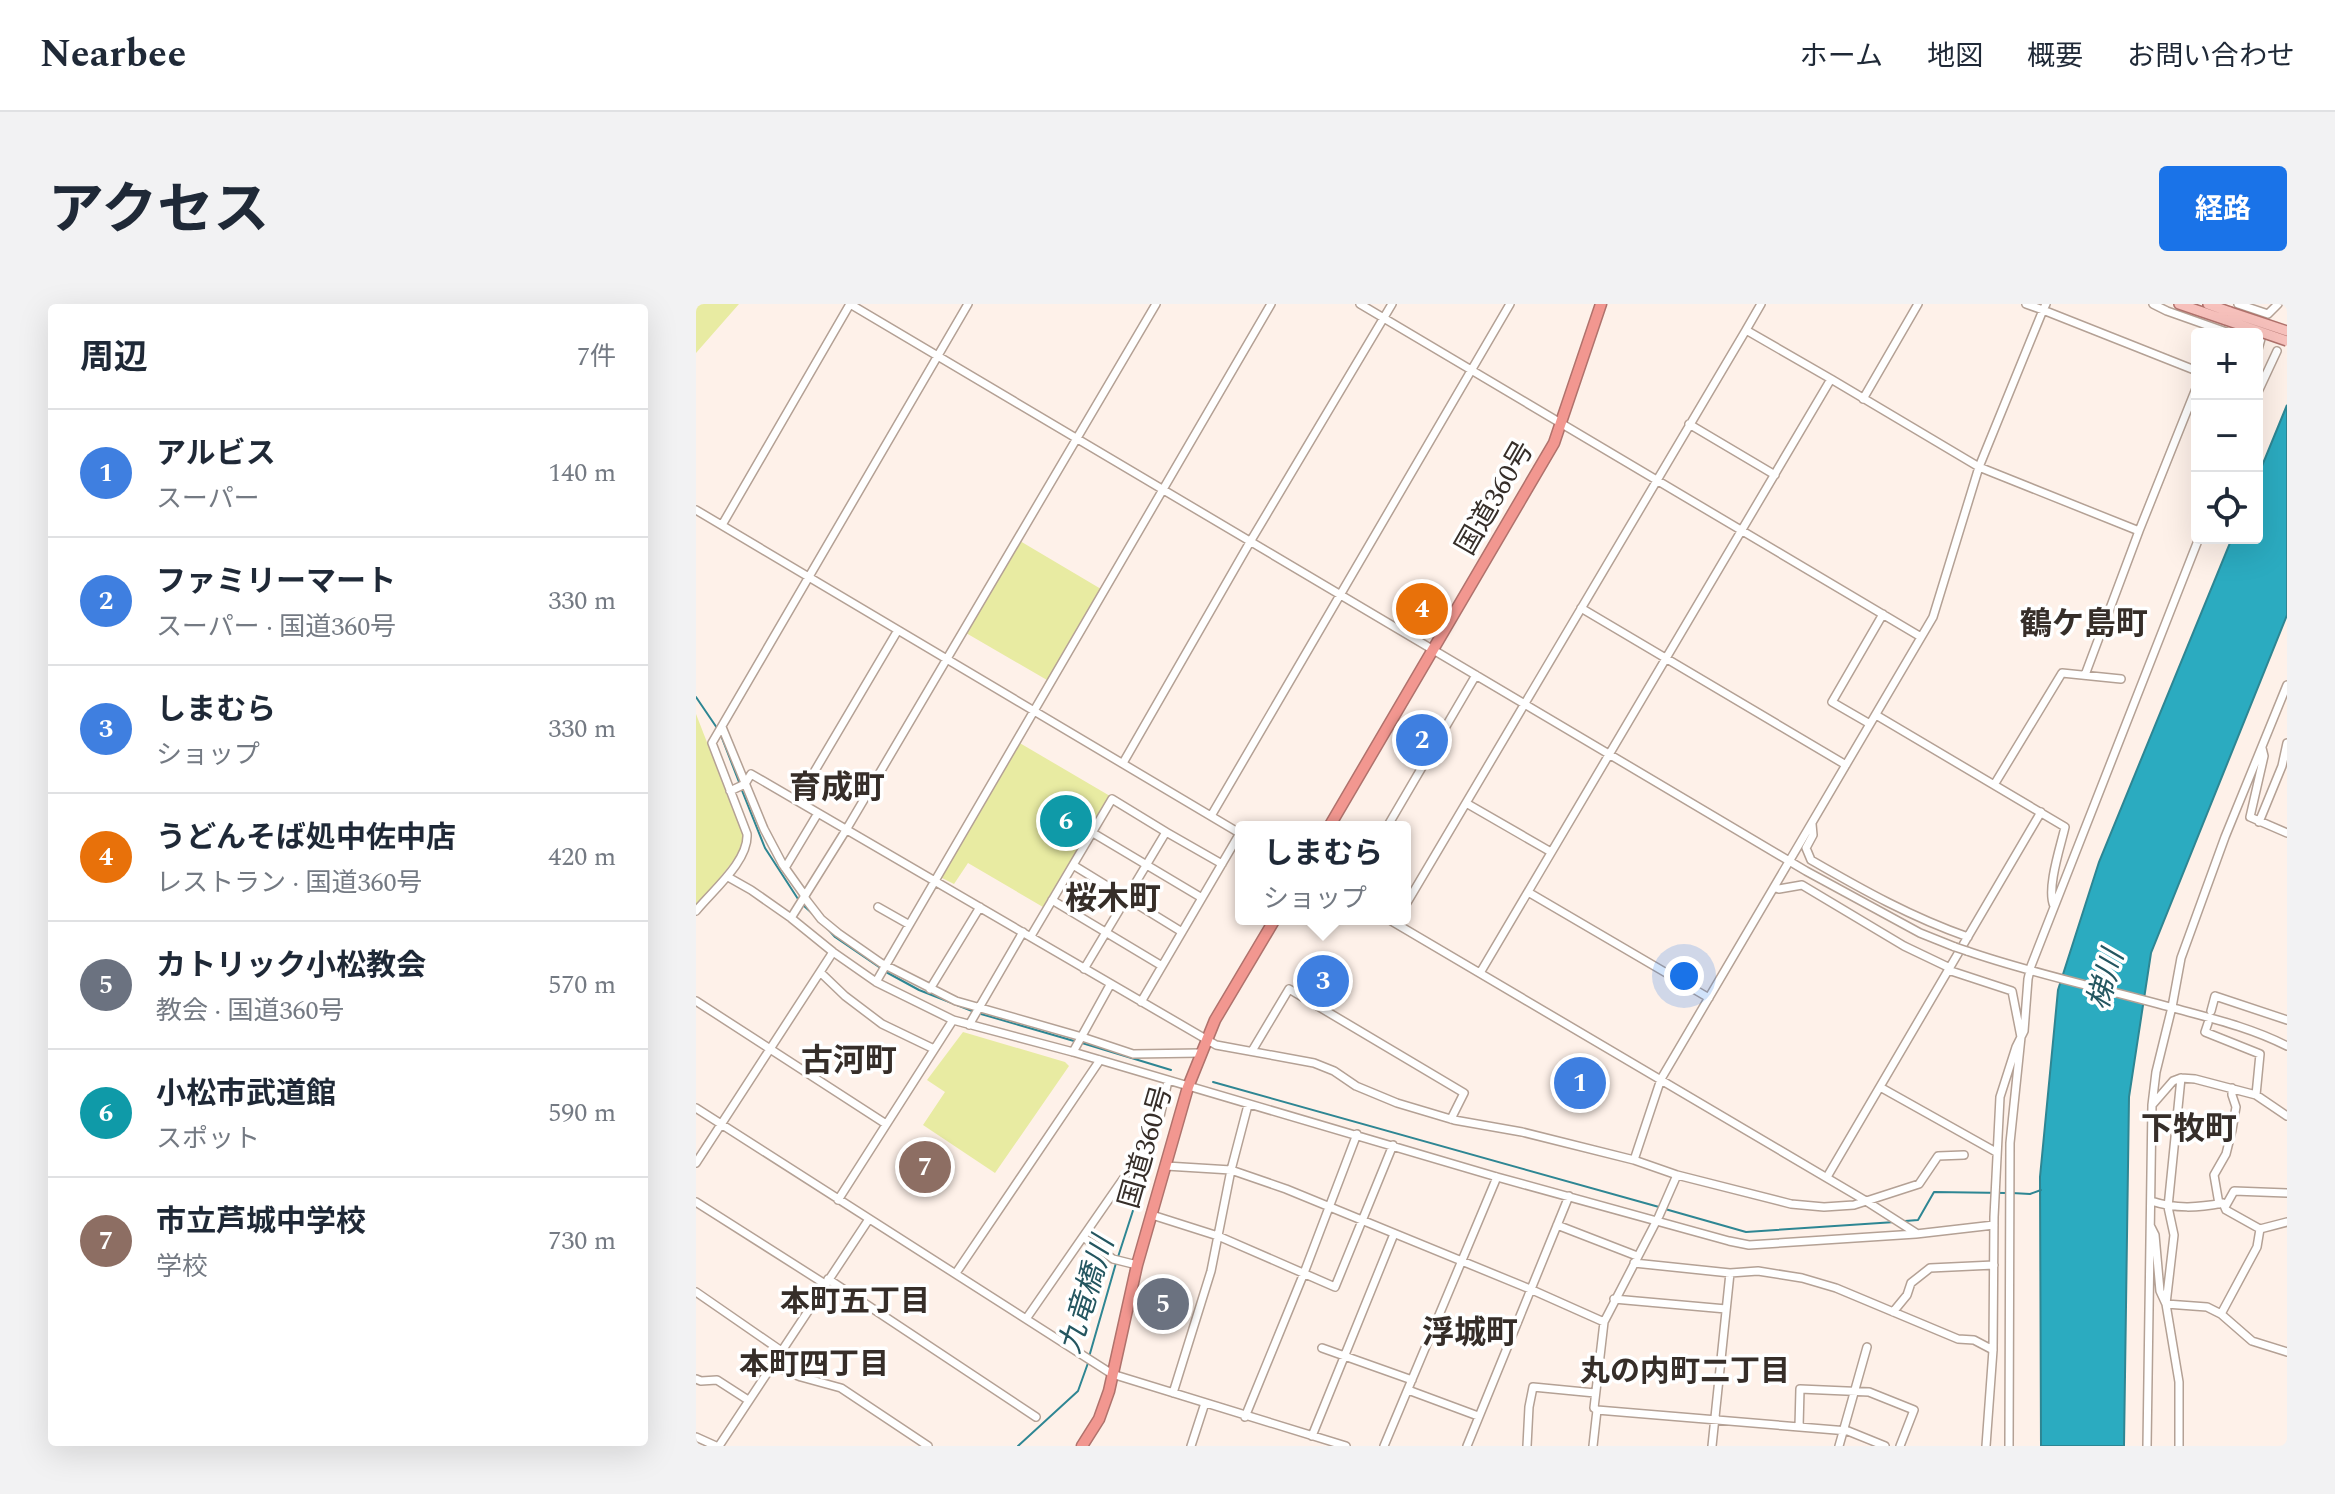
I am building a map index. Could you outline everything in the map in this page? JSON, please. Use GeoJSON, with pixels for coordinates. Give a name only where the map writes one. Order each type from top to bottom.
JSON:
{"type":"FeatureCollection","features":[{"type":"Feature","properties":{"kind":"highway","name":"国道360号"},"geometry":{"type":"LineString","coordinates":[[1333,821],[1551,449],[1601,304]]}},
{"type":"Feature","properties":{"kind":"highway","name":"国道360号"},"geometry":{"type":"LineString","coordinates":[[1082,1446],[1099,1419],[1137,1265],[1188,1087],[1215,1020],[1271,925]]}},
{"type":"Feature","properties":{"kind":"main road"},"geometry":{"type":"LineString","coordinates":[[2179,304],[2231,312],[2287,341]]}},
{"type":"Feature","properties":{"kind":"main road"},"geometry":{"type":"LineString","coordinates":[[2208,304],[2287,331]]}},
{"type":"Feature","properties":{"kind":"street"},"geometry":{"type":"LineString","coordinates":[[722,525],[850,304],[1790,861],[1920,933],[2040,973],[2254,1031],[2287,1046]]}},
{"type":"Feature","properties":{"kind":"street"},"geometry":{"type":"LineString","coordinates":[[968,304],[712,743],[785,868],[821,919],[833,952],[876,982],[953,1020],[1729,1241],[1749,1245],[1916,1234],[1994,1225]]}},
{"type":"Feature","properties":{"kind":"street"},"geometry":{"type":"LineString","coordinates":[[791,918],[1156,304]]}},
{"type":"Feature","properties":{"kind":"street"},"geometry":{"type":"LineString","coordinates":[[876,982],[1271,304]]}},
{"type":"Feature","properties":{"kind":"street"},"geometry":{"type":"LineString","coordinates":[[1360,304],[1921,637]]}},
{"type":"Feature","properties":{"kind":"street"},"geometry":{"type":"LineString","coordinates":[[1123,763],[1392,304]]}},
{"type":"Feature","properties":{"kind":"street"},"geometry":{"type":"LineString","coordinates":[[1211,816],[1510,304]]}},
{"type":"Feature","properties":{"kind":"street"},"geometry":{"type":"LineString","coordinates":[[1411,896],[1761,304]]}},
{"type":"Feature","properties":{"kind":"street"},"geometry":{"type":"LineString","coordinates":[[1863,399],[1918,304]]}},
{"type":"Feature","properties":{"kind":"street"},"geometry":{"type":"LineString","coordinates":[[2026,304],[2044,307],[2191,368]]}},
{"type":"Feature","properties":{"kind":"street"},"geometry":{"type":"LineString","coordinates":[[2153,304],[2214,328]]}},
{"type":"Feature","properties":{"kind":"street"},"geometry":{"type":"LineString","coordinates":[[2263,328],[2268,314],[2278,304]]}},
{"type":"Feature","properties":{"kind":"street"},"geometry":{"type":"LineString","coordinates":[[1634,1160],[1661,1079],[1933,617],[1979,467],[2044,307]]}},
{"type":"Feature","properties":{"kind":"street"},"geometry":{"type":"LineString","coordinates":[[2231,312],[2268,314]]}},
{"type":"Feature","properties":{"kind":"street"},"geometry":{"type":"LineString","coordinates":[[1746,330],[1979,467],[2139,531]]}},
{"type":"Feature","properties":{"kind":"street"},"geometry":{"type":"LineString","coordinates":[[2263,381],[2277,351]]}},
{"type":"Feature","properties":{"kind":"street"},"geometry":{"type":"LineString","coordinates":[[1480,973],[1831,379]]}},
{"type":"Feature","properties":{"kind":"street"},"geometry":{"type":"LineString","coordinates":[[2085,675],[2191,400]]}},
{"type":"Feature","properties":{"kind":"street"},"geometry":{"type":"LineString","coordinates":[[1689,424],[1775,475]]}},
{"type":"Feature","properties":{"kind":"street"},"geometry":{"type":"LineString","coordinates":[[696,510],[1235,830]]}},
{"type":"Feature","properties":{"kind":"street"},"geometry":{"type":"LineString","coordinates":[[1986,1446],[1993,1350],[1996,1152],[2000,1097],[2024,1031],[2030,970],[2197,544]]}},
{"type":"Feature","properties":{"kind":"street"},"geometry":{"type":"LineString","coordinates":[[1581,608],[1846,765]]}},
{"type":"Feature","properties":{"kind":"street"},"geometry":{"type":"LineString","coordinates":[[1870,724],[1832,702],[1883,614]]}},
{"type":"Feature","properties":{"kind":"street"},"geometry":{"type":"LineString","coordinates":[[797,801],[898,630]]}},
{"type":"Feature","properties":{"kind":"street"},"geometry":{"type":"LineString","coordinates":[[1994,785],[2062,673],[2121,679]]}},
{"type":"Feature","properties":{"kind":"street"},"geometry":{"type":"LineString","coordinates":[[1391,821],[1476,675]]}},
{"type":"Feature","properties":{"kind":"street"},"geometry":{"type":"LineString","coordinates":[[2147,1446],[2152,1105],[2156,1072],[2181,958],[2287,685]]}},
{"type":"Feature","properties":{"kind":"street"},"geometry":{"type":"LineString","coordinates":[[1876,715],[2065,827],[2055,869],[2051,901],[2054,906]]}},
{"type":"Feature","properties":{"kind":"street"},"geometry":{"type":"LineString","coordinates":[[696,911],[728,877],[748,843],[739,787],[722,727]]}},
{"type":"Feature","properties":{"kind":"street"},"geometry":{"type":"LineString","coordinates":[[2259,822],[2282,766],[2287,743]]}},
{"type":"Feature","properties":{"kind":"street"},"geometry":{"type":"LineString","coordinates":[[2262,748],[2264,756],[2250,817],[2287,833]]}},
{"type":"Feature","properties":{"kind":"street"},"geometry":{"type":"LineString","coordinates":[[739,787],[751,774],[1216,1045],[1314,1063],[1397,1103],[1451,1119],[1522,1132],[1634,1160],[1677,1175],[1791,1204],[1824,1207],[1854,1205],[1919,1184],[1938,1156],[1964,1155]]}},
{"type":"Feature","properties":{"kind":"street"},"geometry":{"type":"LineString","coordinates":[[969,1025],[1052,900],[1112,799],[1222,864]]}},
{"type":"Feature","properties":{"kind":"street"},"geometry":{"type":"LineString","coordinates":[[1466,803],[1551,852]]}},
{"type":"Feature","properties":{"kind":"street"},"geometry":{"type":"LineString","coordinates":[[1827,1177],[2041,812]]}},
{"type":"Feature","properties":{"kind":"street"},"geometry":{"type":"LineString","coordinates":[[785,868],[818,813]]}},
{"type":"Feature","properties":{"kind":"street"},"geometry":{"type":"LineString","coordinates":[[1812,824],[1813,835],[1806,848],[1811,860],[1878,899],[1926,922],[1968,937]]}},
{"type":"Feature","properties":{"kind":"street"},"geometry":{"type":"LineString","coordinates":[[1084,969],[1166,832]]}},
{"type":"Feature","properties":{"kind":"street"},"geometry":{"type":"LineString","coordinates":[[1093,833],[1202,898]]}},
{"type":"Feature","properties":{"kind":"street"},"geometry":{"type":"LineString","coordinates":[[1141,1002],[1235,843]]}},
{"type":"Feature","properties":{"kind":"street"},"geometry":{"type":"LineString","coordinates":[[1073,865],[1182,932]]}},
{"type":"Feature","properties":{"kind":"street"},"geometry":{"type":"LineString","coordinates":[[728,877],[791,918],[956,1001],[1133,1054],[1201,1053]]}},
{"type":"Feature","properties":{"kind":"street"},"geometry":{"type":"LineString","coordinates":[[1774,887],[1802,885],[1949,969],[2012,991],[2021,1037],[2010,1143],[2009,1446]]}},
{"type":"Feature","properties":{"kind":"street"},"geometry":{"type":"LineString","coordinates":[[1528,892],[1709,998]]}},
{"type":"Feature","properties":{"kind":"street"},"geometry":{"type":"LineString","coordinates":[[1052,900],[1162,966]]}},
{"type":"Feature","properties":{"kind":"street"},"geometry":{"type":"LineString","coordinates":[[878,907],[908,924]]}},
{"type":"Feature","properties":{"kind":"street"},"geometry":{"type":"LineString","coordinates":[[930,989],[980,907]]}},
{"type":"Feature","properties":{"kind":"street"},"geometry":{"type":"LineString","coordinates":[[1402,925],[1827,1177],[1916,1234]]}},
{"type":"Feature","properties":{"kind":"street"},"geometry":{"type":"LineString","coordinates":[[696,1163],[833,952]]}},
{"type":"Feature","properties":{"kind":"street"},"geometry":{"type":"LineString","coordinates":[[820,972],[882,1024],[934,1049]]}},
{"type":"Feature","properties":{"kind":"street"},"geometry":{"type":"LineString","coordinates":[[1073,1052],[1110,985]]}},
{"type":"Feature","properties":{"kind":"street"},"geometry":{"type":"LineString","coordinates":[[1252,1051],[1289,989],[1464,1093],[1451,1119]]}},
{"type":"Feature","properties":{"kind":"street"},"geometry":{"type":"LineString","coordinates":[[2211,1011],[2215,996],[2287,1020]]}},
{"type":"Feature","properties":{"kind":"street"},"geometry":{"type":"LineString","coordinates":[[696,1001],[886,1124]]}},
{"type":"Feature","properties":{"kind":"street"},"geometry":{"type":"LineString","coordinates":[[838,1200],[953,1020]]}},
{"type":"Feature","properties":{"kind":"street"},"geometry":{"type":"LineString","coordinates":[[2208,1023],[2205,1032],[2260,1054],[2256,1095]]}},
{"type":"Feature","properties":{"kind":"street"},"geometry":{"type":"LineString","coordinates":[[956,1273],[1100,1060]]}},
{"type":"Feature","properties":{"kind":"street"},"geometry":{"type":"LineString","coordinates":[[2152,1105],[2173,1081],[2181,1078],[2256,1095],[2287,1116]]}},
{"type":"Feature","properties":{"kind":"street"},"geometry":{"type":"LineString","coordinates":[[2166,1304],[2174,1235],[2168,1207],[2181,1078]]}},
{"type":"Feature","properties":{"kind":"street"},"geometry":{"type":"LineString","coordinates":[[1026,1319],[1148,1143],[1159,1121],[1168,1081]]}},
{"type":"Feature","properties":{"kind":"street"},"geometry":{"type":"LineString","coordinates":[[1880,1087],[1996,1152]]}},
{"type":"Feature","properties":{"kind":"street"},"geometry":{"type":"LineString","coordinates":[[2232,1088],[2236,1107],[2232,1130],[2226,1154],[2214,1175],[2222,1205],[2260,1229],[2287,1222]]}},
{"type":"Feature","properties":{"kind":"street"},"geometry":{"type":"LineString","coordinates":[[1173,1393],[1205,1293],[1248,1105]]}},
{"type":"Feature","properties":{"kind":"street"},"geometry":{"type":"LineString","coordinates":[[696,1108],[1112,1374],[1346,1446]]}},
{"type":"Feature","properties":{"kind":"street"},"geometry":{"type":"LineString","coordinates":[[1245,1417],[1357,1134]]}},
{"type":"Feature","properties":{"kind":"street"},"geometry":{"type":"LineString","coordinates":[[1152,1215],[1218,1236],[1335,1287],[1393,1145]]}},
{"type":"Feature","properties":{"kind":"street"},"geometry":{"type":"LineString","coordinates":[[1166,1166],[1231,1170],[1286,1189],[1604,1322]]}},
{"type":"Feature","properties":{"kind":"street"},"geometry":{"type":"LineString","coordinates":[[1593,1446],[1597,1410],[1594,1408],[1595,1393],[1604,1322],[1677,1175]]}},
{"type":"Feature","properties":{"kind":"street"},"geometry":{"type":"LineString","coordinates":[[1384,1446],[1497,1177]]}},
{"type":"Feature","properties":{"kind":"street"},"geometry":{"type":"LineString","coordinates":[[2151,1201],[2168,1207],[2195,1208],[2222,1205],[2234,1191],[2287,1193]]}},
{"type":"Feature","properties":{"kind":"street"},"geometry":{"type":"LineString","coordinates":[[1467,1446],[1569,1196]]}},
{"type":"Feature","properties":{"kind":"street"},"geometry":{"type":"LineString","coordinates":[[696,1202],[1036,1417]]}},
{"type":"Feature","properties":{"kind":"street"},"geometry":{"type":"LineString","coordinates":[[696,1437],[717,1446],[869,1219]]}},
{"type":"Feature","properties":{"kind":"street"},"geometry":{"type":"LineString","coordinates":[[1557,1225],[1636,1260],[1730,1273],[1758,1271],[1802,1278],[1836,1288],[1958,1339],[1974,1340],[1993,1350]]}},
{"type":"Feature","properties":{"kind":"street"},"geometry":{"type":"LineString","coordinates":[[2150,1225],[2155,1235],[2160,1291],[2166,1304],[2179,1382],[2179,1446]]}},
{"type":"Feature","properties":{"kind":"street"},"geometry":{"type":"LineString","coordinates":[[2221,1314],[2257,1247],[2260,1229]]}},
{"type":"Feature","properties":{"kind":"street"},"geometry":{"type":"LineString","coordinates":[[1312,1436],[1394,1234]]}},
{"type":"Feature","properties":{"kind":"street"},"geometry":{"type":"LineString","coordinates":[[1083,1237],[1113,1259],[1137,1265]]}},
{"type":"Feature","properties":{"kind":"street"},"geometry":{"type":"LineString","coordinates":[[1893,1312],[1907,1295],[1911,1283],[1930,1268],[1994,1265]]}},
{"type":"Feature","properties":{"kind":"street"},"geometry":{"type":"LineString","coordinates":[[1712,1446],[1730,1273]]}},
{"type":"Feature","properties":{"kind":"street"},"geometry":{"type":"LineString","coordinates":[[696,1292],[780,1350]]}},
{"type":"Feature","properties":{"kind":"street"},"geometry":{"type":"LineString","coordinates":[[1614,1299],[1726,1309]]}},
{"type":"Feature","properties":{"kind":"street"},"geometry":{"type":"LineString","coordinates":[[2166,1304],[2207,1307],[2221,1314],[2252,1341],[2287,1352]]}},
{"type":"Feature","properties":{"kind":"street"},"geometry":{"type":"LineString","coordinates":[[1839,1446],[1867,1347]]}},
{"type":"Feature","properties":{"kind":"street"},"geometry":{"type":"LineString","coordinates":[[1322,1348],[1412,1380]]}},
{"type":"Feature","properties":{"kind":"street"},"geometry":{"type":"LineString","coordinates":[[773,1363],[801,1377],[841,1388],[928,1446]]}},
{"type":"Feature","properties":{"kind":"street"},"geometry":{"type":"LineString","coordinates":[[696,1379],[717,1380],[748,1400]]}},
{"type":"Feature","properties":{"kind":"street"},"geometry":{"type":"LineString","coordinates":[[1527,1446],[1533,1387],[1595,1393]]}},
{"type":"Feature","properties":{"kind":"street"},"geometry":{"type":"LineString","coordinates":[[1799,1427],[1800,1389],[1869,1392],[1914,1410],[1900,1446]]}},
{"type":"Feature","properties":{"kind":"street"},"geometry":{"type":"LineString","coordinates":[[1408,1390],[1478,1416]]}},
{"type":"Feature","properties":{"kind":"street"},"geometry":{"type":"LineString","coordinates":[[1191,1446],[1205,1403]]}},
{"type":"Feature","properties":{"kind":"street"},"geometry":{"type":"LineString","coordinates":[[1597,1410],[1843,1431],[1885,1446]]}},
{"type":"Feature","properties":{"kind":"green space"},"geometry":{"type":"Polygon","coordinates":[[[696,304],[739,304],[696,353],[696,304]]]}},
{"type":"Feature","properties":{"kind":"green space"},"geometry":{"type":"Polygon","coordinates":[[[1020,541],[1101,589],[1047,680],[966,633],[1020,541]]]}},
{"type":"Feature","properties":{"kind":"green space"},"geometry":{"type":"Polygon","coordinates":[[[696,714],[743,835],[741,851],[696,908],[696,714]]]}},
{"type":"Feature","properties":{"kind":"green space"},"geometry":{"type":"Polygon","coordinates":[[[1018,742],[1110,796],[1043,907],[968,863],[954,884],[940,877],[1018,742]]]}},
{"type":"Feature","properties":{"kind":"green space"},"geometry":{"type":"Polygon","coordinates":[[[963,1032],[1065,1062],[1069,1066],[995,1173],[923,1125],[945,1092],[927,1080],[963,1032]]]}},
{"type":"Feature","properties":{"kind":"water","name":"梯川"},"geometry":{"type":"Polygon","coordinates":[[[2287,405],[2287,615],[2151,953],[2129,1097],[2124,1446],[2041,1446],[2040,1177],[2058,990],[2099,862],[2230,544],[2263,544],[2263,463],[2287,405]]]}},
{"type":"Feature","properties":{"kind":"waterway"},"geometry":{"type":"LineString","coordinates":[[696,697],[717,728]]}},
{"type":"Feature","properties":{"kind":"waterway"},"geometry":{"type":"LineString","coordinates":[[722,738],[739,782]]}},
{"type":"Feature","properties":{"kind":"waterway"},"geometry":{"type":"LineString","coordinates":[[741,788],[765,848],[798,899]]}},
{"type":"Feature","properties":{"kind":"waterway"},"geometry":{"type":"LineString","coordinates":[[803,905],[814,915]]}},
{"type":"Feature","properties":{"kind":"waterway"},"geometry":{"type":"LineString","coordinates":[[827,928],[835,937],[879,967]]}},
{"type":"Feature","properties":{"kind":"waterway"},"geometry":{"type":"LineString","coordinates":[[886,972],[919,990],[972,1011]]}},
{"type":"Feature","properties":{"kind":"waterway"},"geometry":{"type":"LineString","coordinates":[[981,1014],[1074,1041]]}},
{"type":"Feature","properties":{"kind":"waterway"},"geometry":{"type":"LineString","coordinates":[[1082,1043],[1171,1070]]}},
{"type":"Feature","properties":{"kind":"waterway"},"geometry":{"type":"LineString","coordinates":[[1213,1082],[1659,1207]]}},
{"type":"Feature","properties":{"kind":"waterway","name":"九竜橋川"},"geometry":{"type":"LineString","coordinates":[[1118,1257],[1158,1133]]}},
{"type":"Feature","properties":{"kind":"waterway"},"geometry":{"type":"LineString","coordinates":[[2012,1193],[2030,1194],[2041,1190]]}},
{"type":"Feature","properties":{"kind":"waterway"},"geometry":{"type":"LineString","coordinates":[[1905,1221],[1918,1220],[1934,1192],[2006,1193]]}},
{"type":"Feature","properties":{"kind":"waterway"},"geometry":{"type":"LineString","coordinates":[[1665,1209],[1746,1232],[1895,1222]]}},
{"type":"Feature","properties":{"kind":"waterway","name":"九竜橋川"},"geometry":{"type":"LineString","coordinates":[[1089,1357],[1116,1263]]}},
{"type":"Feature","properties":{"kind":"waterway","name":"九竜橋川"},"geometry":{"type":"LineString","coordinates":[[1018,1446],[1078,1391],[1088,1363]]}},
{"type":"Feature","properties":{"kind":"place","name":"うどんそば処中佐中店"},"geometry":{"type":"Point","coordinates":[1422,609]}},
{"type":"Feature","properties":{"kind":"place","name":"ファミリーマート"},"geometry":{"type":"Point","coordinates":[1422,740]}},
{"type":"Feature","properties":{"kind":"place","name":"小松市武道館"},"geometry":{"type":"Point","coordinates":[1066,821]}},
{"type":"Feature","properties":{"kind":"place","name":"しまむら"},"geometry":{"type":"Point","coordinates":[1323,981]}},
{"type":"Feature","properties":{"kind":"place","name":"アルビス"},"geometry":{"type":"Point","coordinates":[1580,1083]}},
{"type":"Feature","properties":{"kind":"place","name":"市立芦城中学校"},"geometry":{"type":"Point","coordinates":[925,1167]}},
{"type":"Feature","properties":{"kind":"place","name":"カトリック小松教会"},"geometry":{"type":"Point","coordinates":[1163,1304]}},
{"type":"Feature","properties":{"kind":"district","name":"鶴ケ島町"},"geometry":{"type":"Point","coordinates":[2084,624]}},
{"type":"Feature","properties":{"kind":"district","name":"育成町"},"geometry":{"type":"Point","coordinates":[837,788]}},
{"type":"Feature","properties":{"kind":"district","name":"桜木町"},"geometry":{"type":"Point","coordinates":[1113,899]}},
{"type":"Feature","properties":{"kind":"district","name":"古河町"},"geometry":{"type":"Point","coordinates":[849,1061]}},
{"type":"Feature","properties":{"kind":"district","name":"下牧町"},"geometry":{"type":"Point","coordinates":[2189,1129]}},
{"type":"Feature","properties":{"kind":"district","name":"本町五丁目"},"geometry":{"type":"Point","coordinates":[855,1302]}},
{"type":"Feature","properties":{"kind":"district","name":"浮城町"},"geometry":{"type":"Point","coordinates":[1470,1333]}},
{"type":"Feature","properties":{"kind":"district","name":"本町四丁目"},"geometry":{"type":"Point","coordinates":[814,1365]}},
{"type":"Feature","properties":{"kind":"district","name":"丸の内町二丁目"},"geometry":{"type":"Point","coordinates":[1685,1372]}}]}
